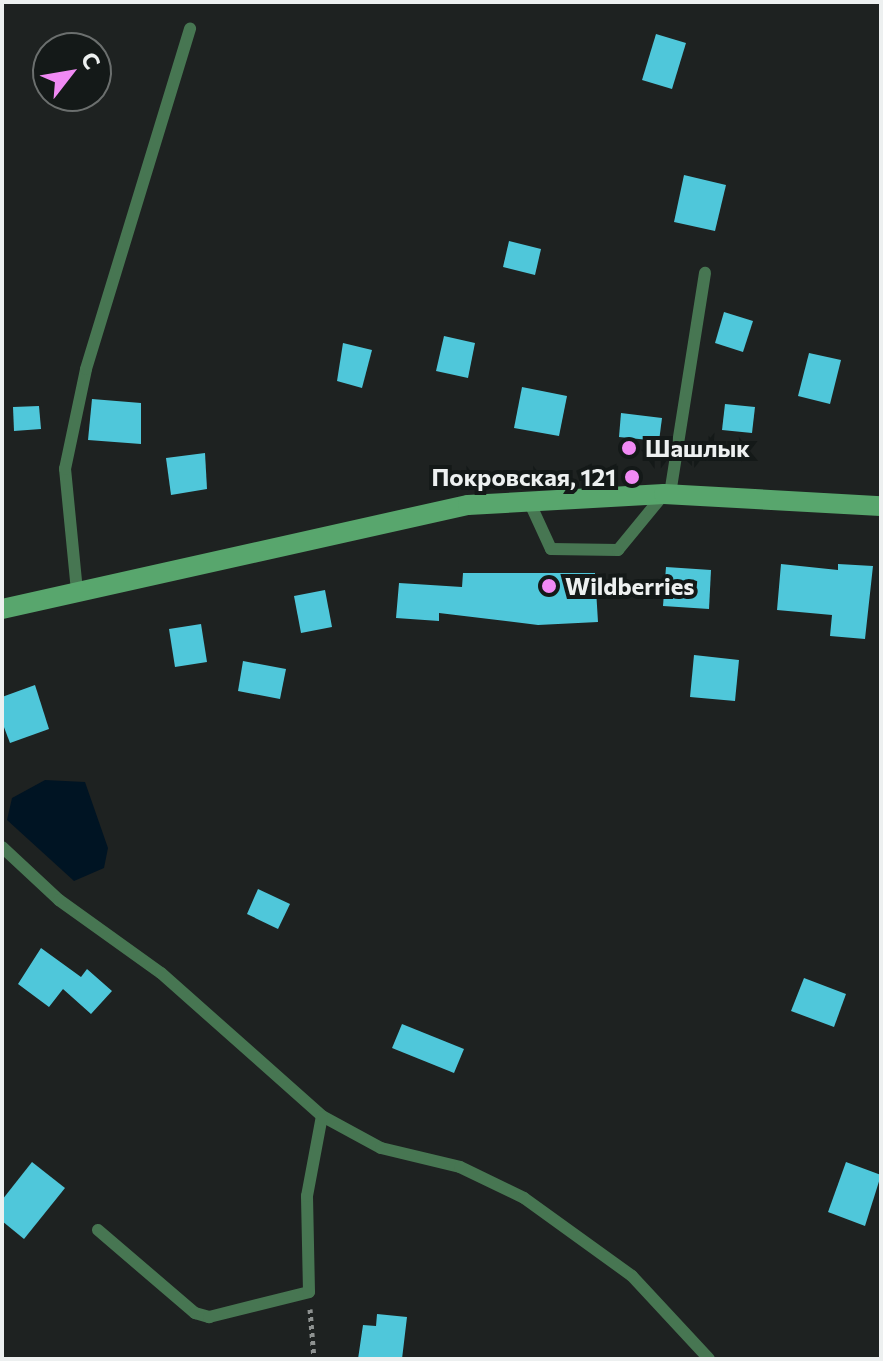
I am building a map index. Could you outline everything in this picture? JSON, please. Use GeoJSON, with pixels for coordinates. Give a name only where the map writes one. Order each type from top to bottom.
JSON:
{"type":"FeatureCollection","features":[{"type":"Feature","properties":{"kind":"main road"},"geometry":{"type":"LineString","coordinates":[[2,609],[391,519],[528,499],[667,494],[881,506]]}},
{"type":"Feature","properties":{"kind":"lane"},"geometry":{"type":"LineString","coordinates":[[77,591],[65,469],[86,369],[190,29]]}},
{"type":"Feature","properties":{"kind":"lane"},"geometry":{"type":"LineString","coordinates":[[528,499],[551,549],[618,550],[667,494],[705,273]]}},
{"type":"Feature","properties":{"kind":"lane"},"geometry":{"type":"LineString","coordinates":[[2,847],[59,900],[161,973],[322,1116],[381,1148],[460,1167],[524,1198],[632,1276],[709,1359]]}},
{"type":"Feature","properties":{"kind":"lane"},"geometry":{"type":"LineString","coordinates":[[98,1230],[195,1313],[209,1317],[309,1292],[307,1196],[322,1116]]}},
{"type":"Feature","properties":{"kind":"path"},"geometry":{"type":"LineString","coordinates":[[309,1292],[314,1359]]}},
{"type":"Feature","properties":{"kind":"water"},"geometry":{"type":"Polygon","coordinates":[[[45,780],[85,782],[108,848],[104,868],[74,881],[7,820],[12,798],[45,780]]]}},
{"type":"Feature","properties":{"kind":"building"},"geometry":{"type":"Polygon","coordinates":[[[656,34],[686,43],[672,89],[642,80],[656,34]]]}},
{"type":"Feature","properties":{"kind":"building"},"geometry":{"type":"Polygon","coordinates":[[[684,175],[726,185],[715,231],[674,222],[684,175]]]}},
{"type":"Feature","properties":{"kind":"building"},"geometry":{"type":"Polygon","coordinates":[[[509,241],[541,249],[535,275],[503,267],[509,241]]]}},
{"type":"Feature","properties":{"kind":"building"},"geometry":{"type":"Polygon","coordinates":[[[724,312],[753,321],[743,352],[715,343],[724,312]]]}},
{"type":"Feature","properties":{"kind":"building"},"geometry":{"type":"Polygon","coordinates":[[[444,336],[475,343],[468,378],[436,371],[444,336]]]}},
{"type":"Feature","properties":{"kind":"building"},"geometry":{"type":"Polygon","coordinates":[[[343,343],[372,350],[362,388],[337,381],[343,343]]]}},
{"type":"Feature","properties":{"kind":"building"},"geometry":{"type":"Polygon","coordinates":[[[809,353],[841,360],[830,404],[798,396],[809,353]]]}},
{"type":"Feature","properties":{"kind":"building"},"geometry":{"type":"Polygon","coordinates":[[[522,387],[567,396],[559,436],[514,428],[522,387]]]}},
{"type":"Feature","properties":{"kind":"building"},"geometry":{"type":"Polygon","coordinates":[[[92,399],[141,403],[141,444],[88,440],[92,399]]]}},
{"type":"Feature","properties":{"kind":"building"},"geometry":{"type":"Polygon","coordinates":[[[725,404],[755,407],[752,433],[722,430],[725,404]]]}},
{"type":"Feature","properties":{"kind":"building"},"geometry":{"type":"Polygon","coordinates":[[[39,406],[41,429],[14,431],[13,407],[39,406]]]}},
{"type":"Feature","properties":{"kind":"building"},"geometry":{"type":"Polygon","coordinates":[[[621,413],[662,418],[659,441],[619,437],[621,413]]]}},
{"type":"Feature","properties":{"kind":"building"},"geometry":{"type":"Polygon","coordinates":[[[205,453],[207,489],[171,495],[166,458],[205,453]]]}},
{"type":"Feature","properties":{"kind":"building"},"geometry":{"type":"Polygon","coordinates":[[[781,564],[838,570],[838,564],[873,566],[865,639],[830,636],[832,615],[777,610],[781,564]]]}},
{"type":"Feature","properties":{"kind":"building"},"geometry":{"type":"Polygon","coordinates":[[[666,567],[711,570],[709,609],[663,606],[666,567]]]}},
{"type":"Feature","properties":{"kind":"building"},"geometry":{"type":"Polygon","coordinates":[[[463,573],[595,573],[598,622],[538,625],[439,613],[439,621],[396,618],[399,583],[462,587],[463,573]]]}},
{"type":"Feature","properties":{"kind":"building"},"geometry":{"type":"Polygon","coordinates":[[[325,590],[332,627],[301,633],[294,596],[325,590]]]}},
{"type":"Feature","properties":{"kind":"building"},"geometry":{"type":"Polygon","coordinates":[[[201,624],[207,662],[175,667],[169,629],[201,624]]]}},
{"type":"Feature","properties":{"kind":"building"},"geometry":{"type":"Polygon","coordinates":[[[694,655],[739,660],[735,701],[690,697],[694,655]]]}},
{"type":"Feature","properties":{"kind":"building"},"geometry":{"type":"Polygon","coordinates":[[[243,661],[286,669],[280,699],[238,691],[243,661]]]}},
{"type":"Feature","properties":{"kind":"building"},"geometry":{"type":"Polygon","coordinates":[[[35,685],[49,729],[10,743],[2,722],[2,697],[35,685]]]}},
{"type":"Feature","properties":{"kind":"building"},"geometry":{"type":"Polygon","coordinates":[[[258,889],[290,904],[278,929],[247,914],[258,889]]]}},
{"type":"Feature","properties":{"kind":"building"},"geometry":{"type":"Polygon","coordinates":[[[41,948],[81,977],[87,969],[112,991],[91,1014],[63,989],[49,1007],[18,984],[41,948]]]}},
{"type":"Feature","properties":{"kind":"building"},"geometry":{"type":"Polygon","coordinates":[[[804,978],[846,994],[834,1027],[791,1011],[804,978]]]}},
{"type":"Feature","properties":{"kind":"building"},"geometry":{"type":"Polygon","coordinates":[[[402,1024],[464,1049],[454,1073],[392,1048],[402,1024]]]}},
{"type":"Feature","properties":{"kind":"building"},"geometry":{"type":"Polygon","coordinates":[[[32,1162],[65,1188],[24,1239],[2,1221],[2,1200],[32,1162]]]}},
{"type":"Feature","properties":{"kind":"building"},"geometry":{"type":"Polygon","coordinates":[[[846,1162],[881,1175],[865,1226],[828,1212],[846,1162]]]}},
{"type":"Feature","properties":{"kind":"building"},"geometry":{"type":"Polygon","coordinates":[[[377,1314],[407,1317],[402,1359],[358,1359],[363,1325],[376,1326],[377,1314]]]}},
{"type":"Feature","properties":{"kind":"place","name":"Шашлык"},"geometry":{"type":"Point","coordinates":[629,448]}},
{"type":"Feature","properties":{"kind":"place","name":"Покровская, 121"},"geometry":{"type":"Point","coordinates":[632,477]}},
{"type":"Feature","properties":{"kind":"place","name":"Wildberries"},"geometry":{"type":"Point","coordinates":[549,586]}}]}
